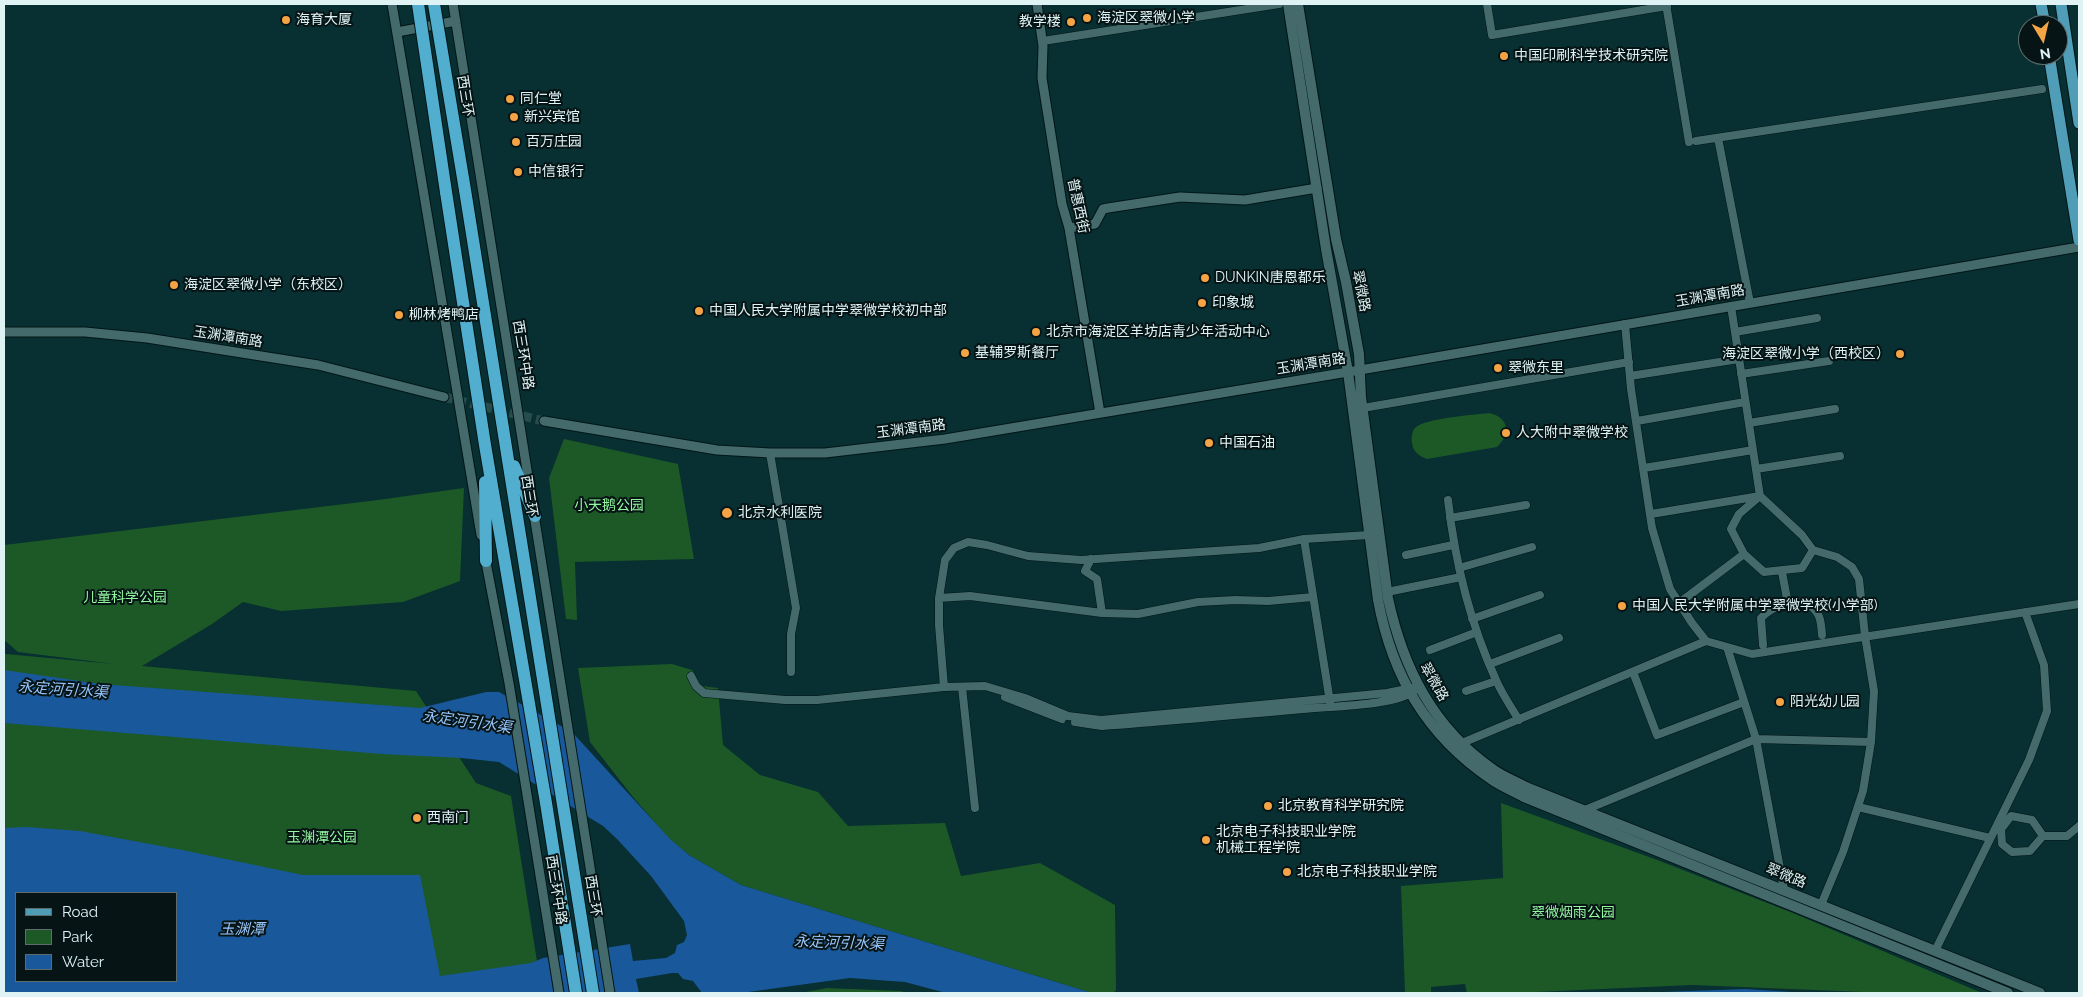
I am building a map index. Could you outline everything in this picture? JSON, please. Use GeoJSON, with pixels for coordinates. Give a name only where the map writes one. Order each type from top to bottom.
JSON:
{"type":"FeatureCollection","features":[{"type":"Feature","properties":{"kind":"highway"},"geometry":{"type":"LineString","coordinates":[[418,4],[485,445],[527,688],[576,993]]}},
{"type":"Feature","properties":{"kind":"highway","name":"西三环"},"geometry":{"type":"LineString","coordinates":[[434,4],[593,993]]}},
{"type":"Feature","properties":{"kind":"highway"},"geometry":{"type":"LineString","coordinates":[[485,445],[486,561]]}},
{"type":"Feature","properties":{"kind":"highway"},"geometry":{"type":"LineString","coordinates":[[506,445],[535,516]]}},
{"type":"Feature","properties":{"kind":"main road","name":"翠微路"},"geometry":{"type":"LineString","coordinates":[[1288,4],[1348,372],[1369,535],[1384,630],[1394,660],[1412,690],[1462,743],[1495,771],[1528,788],[2040,993]]}},
{"type":"Feature","properties":{"kind":"main road","name":"翠微路"},"geometry":{"type":"LineString","coordinates":[[1298,4],[1336,239],[1359,354],[1363,408],[1387,592],[1418,707],[1438,733],[1462,758],[1492,780],[1524,797],[2008,993]]}},
{"type":"Feature","properties":{"kind":"main road"},"geometry":{"type":"LineString","coordinates":[[2061,4],[2079,123]]}},
{"type":"Feature","properties":{"kind":"main road"},"geometry":{"type":"LineString","coordinates":[[2051,65],[2079,240]]}},
{"type":"Feature","properties":{"kind":"street"},"geometry":{"type":"LineString","coordinates":[[392,4],[486,561]]}},
{"type":"Feature","properties":{"kind":"street","name":"西三环中路"},"geometry":{"type":"LineString","coordinates":[[453,4],[610,993]]}},
{"type":"Feature","properties":{"kind":"street","name":"普惠西街"},"geometry":{"type":"LineString","coordinates":[[1037,4],[1043,41],[1042,78],[1062,204],[1070,228],[1100,413]]}},
{"type":"Feature","properties":{"kind":"street"},"geometry":{"type":"LineString","coordinates":[[1043,41],[1279,4]]}},
{"type":"Feature","properties":{"kind":"street"},"geometry":{"type":"LineString","coordinates":[[1487,4],[1492,35],[1666,5],[1692,142],[2042,89]]}},
{"type":"Feature","properties":{"kind":"street"},"geometry":{"type":"LineString","coordinates":[[397,32],[456,21]]}},
{"type":"Feature","properties":{"kind":"street"},"geometry":{"type":"LineString","coordinates":[[1718,138],[1750,303]]}},
{"type":"Feature","properties":{"kind":"street"},"geometry":{"type":"LineString","coordinates":[[1070,228],[1095,224],[1102,209],[1108,208],[1180,197],[1245,200],[1317,188]]}},
{"type":"Feature","properties":{"kind":"street","name":"玉渊潭南路"},"geometry":{"type":"LineString","coordinates":[[544,421],[717,450],[770,453],[825,452],[945,439],[2079,247]]}},
{"type":"Feature","properties":{"kind":"street"},"geometry":{"type":"LineString","coordinates":[[1730,306],[1760,496],[1802,535],[1813,550],[1837,557],[1852,568],[1859,579],[1864,636],[1874,691],[1871,742],[1863,791],[1843,852],[1821,905]]}},
{"type":"Feature","properties":{"kind":"street"},"geometry":{"type":"LineString","coordinates":[[1734,332],[1817,318]]}},
{"type":"Feature","properties":{"kind":"street"},"geometry":{"type":"LineString","coordinates":[[1625,324],[1630,376],[1652,528],[1670,589],[1706,641],[1752,654],[2079,604]]}},
{"type":"Feature","properties":{"kind":"street","name":"玉渊潭南路"},"geometry":{"type":"LineString","coordinates":[[4,332],[84,332],[147,338],[318,365],[444,396]]}},
{"type":"Feature","properties":{"kind":"street"},"geometry":{"type":"LineString","coordinates":[[1630,376],[1739,359]]}},
{"type":"Feature","properties":{"kind":"street"},"geometry":{"type":"LineString","coordinates":[[1741,374],[1830,361]]}},
{"type":"Feature","properties":{"kind":"street"},"geometry":{"type":"LineString","coordinates":[[1363,408],[1629,362]]}},
{"type":"Feature","properties":{"kind":"street"},"geometry":{"type":"LineString","coordinates":[[1637,421],[1745,402]]}},
{"type":"Feature","properties":{"kind":"street"},"geometry":{"type":"LineString","coordinates":[[1749,423],[1835,409]]}},
{"type":"Feature","properties":{"kind":"street"},"geometry":{"type":"LineString","coordinates":[[1644,468],[1753,450]]}},
{"type":"Feature","properties":{"kind":"street"},"geometry":{"type":"LineString","coordinates":[[770,453],[796,608],[791,634],[791,672]]}},
{"type":"Feature","properties":{"kind":"street"},"geometry":{"type":"LineString","coordinates":[[1756,469],[1840,456]]}},
{"type":"Feature","properties":{"kind":"street"},"geometry":{"type":"LineString","coordinates":[[1651,514],[1760,496]]}},
{"type":"Feature","properties":{"kind":"street"},"geometry":{"type":"LineString","coordinates":[[1760,496],[1739,514],[1731,529],[1744,554],[1764,572],[1782,572],[1802,568],[1813,550]]}},
{"type":"Feature","properties":{"kind":"street"},"geometry":{"type":"LineString","coordinates":[[1448,500],[1453,545],[1472,619],[1496,681],[1519,720]]}},
{"type":"Feature","properties":{"kind":"street"},"geometry":{"type":"LineString","coordinates":[[1450,518],[1526,505]]}},
{"type":"Feature","properties":{"kind":"street"},"geometry":{"type":"LineString","coordinates":[[944,687],[938,625],[939,598],[945,560],[954,548],[968,542],[988,545],[1028,556],[1081,560],[1259,548],[1304,539],[1369,535]]}},
{"type":"Feature","properties":{"kind":"street"},"geometry":{"type":"LineString","coordinates":[[1304,539],[1330,702]]}},
{"type":"Feature","properties":{"kind":"street"},"geometry":{"type":"LineString","coordinates":[[1406,555],[1453,545]]}},
{"type":"Feature","properties":{"kind":"street"},"geometry":{"type":"LineString","coordinates":[[1459,568],[1532,547]]}},
{"type":"Feature","properties":{"kind":"street"},"geometry":{"type":"LineString","coordinates":[[1679,603],[1744,554]]}},
{"type":"Feature","properties":{"kind":"street"},"geometry":{"type":"LineString","coordinates":[[1091,559],[1085,571],[1097,579],[1102,613]]}},
{"type":"Feature","properties":{"kind":"street","name":"西三环中路"},"geometry":{"type":"LineString","coordinates":[[486,561],[509,683],[559,993]]}},
{"type":"Feature","properties":{"kind":"street"},"geometry":{"type":"LineString","coordinates":[[1782,572],[1788,604]]}},
{"type":"Feature","properties":{"kind":"street"},"geometry":{"type":"LineString","coordinates":[[1387,592],[1461,577]]}},
{"type":"Feature","properties":{"kind":"street"},"geometry":{"type":"LineString","coordinates":[[1472,619],[1540,595]]}},
{"type":"Feature","properties":{"kind":"street"},"geometry":{"type":"LineString","coordinates":[[939,598],[970,596],[1102,613],[1138,614],[1198,602],[1268,601],[1313,597]]}},
{"type":"Feature","properties":{"kind":"street"},"geometry":{"type":"LineString","coordinates":[[1763,644],[1761,618],[1771,608],[1788,604],[1805,602],[1816,609],[1821,622],[1822,635]]}},
{"type":"Feature","properties":{"kind":"street"},"geometry":{"type":"LineString","coordinates":[[1935,951],[2029,760],[2047,711],[2044,665],[2025,612]]}},
{"type":"Feature","properties":{"kind":"street"},"geometry":{"type":"LineString","coordinates":[[1430,650],[1477,632]]}},
{"type":"Feature","properties":{"kind":"street"},"geometry":{"type":"LineString","coordinates":[[1490,664],[1559,638]]}},
{"type":"Feature","properties":{"kind":"street"},"geometry":{"type":"LineString","coordinates":[[1462,743],[1706,641]]}},
{"type":"Feature","properties":{"kind":"street"},"geometry":{"type":"LineString","coordinates":[[1727,647],[1756,739],[1784,890]]}},
{"type":"Feature","properties":{"kind":"street"},"geometry":{"type":"LineString","coordinates":[[1633,672],[1657,735],[1744,702]]}},
{"type":"Feature","properties":{"kind":"street"},"geometry":{"type":"LineString","coordinates":[[691,676],[696,686],[704,693],[785,700],[817,700],[944,687],[985,686],[1025,698],[1068,716],[1101,720],[1330,702],[1412,690]]}},
{"type":"Feature","properties":{"kind":"street"},"geometry":{"type":"LineString","coordinates":[[1466,691],[1496,681]]}},
{"type":"Feature","properties":{"kind":"street"},"geometry":{"type":"LineString","coordinates":[[962,687],[975,808]]}},
{"type":"Feature","properties":{"kind":"street"},"geometry":{"type":"LineString","coordinates":[[1585,810],[1756,739],[1871,742]]}},
{"type":"Feature","properties":{"kind":"street"},"geometry":{"type":"LineString","coordinates":[[1858,806],[1990,838]]}},
{"type":"Feature","properties":{"kind":"street"},"geometry":{"type":"LineString","coordinates":[[2043,836],[2032,820],[2011,816],[2001,829],[2002,844],[2012,852],[2030,851],[2043,836],[2067,836],[2079,826]]}},
{"type":"Feature","properties":{"kind":"green space"},"geometry":{"type":"Polygon","coordinates":[[[1489,413],[1501,418],[1506,427],[1504,437],[1497,447],[1427,459],[1419,455],[1414,449],[1412,433],[1420,425],[1450,418],[1489,413]]]}},
{"type":"Feature","properties":{"kind":"green space","name":"小天鹅公园"},"geometry":{"type":"Polygon","coordinates":[[[564,439],[678,464],[694,559],[575,562],[577,620],[566,619],[549,478],[564,439]]]}},
{"type":"Feature","properties":{"kind":"green space","name":"玉渊潭公园"},"geometry":{"type":"Polygon","coordinates":[[[464,488],[460,581],[403,602],[281,611],[243,602],[212,624],[142,666],[416,691],[476,783],[511,796],[542,993],[4,993],[4,653],[114,664],[18,652],[4,640],[4,545],[464,488]]]}},
{"type":"Feature","properties":{"kind":"green space"},"geometry":{"type":"Polygon","coordinates":[[[672,664],[692,670],[702,686],[718,688],[723,745],[760,775],[818,792],[848,826],[945,823],[961,876],[1040,863],[1115,905],[1116,990],[1113,993],[1092,993],[741,885],[689,855],[669,839],[590,742],[578,668],[672,664]]]}},
{"type":"Feature","properties":{"kind":"green space","name":"翠微烟雨公园"},"geometry":{"type":"Polygon","coordinates":[[[1501,803],[1660,861],[1793,913],[1982,993],[1889,993],[1692,985],[1513,993],[1467,993],[1465,984],[1431,987],[1431,993],[1405,993],[1401,886],[1503,878],[1501,803]]]}},
{"type":"Feature","properties":{"kind":"green space"},"geometry":{"type":"Polygon","coordinates":[[[827,988],[900,991],[908,993],[801,993],[827,988]]]}},
{"type":"Feature","properties":{"kind":"water"},"geometry":{"type":"Polygon","coordinates":[[[4,670],[100,684],[420,708],[486,692],[499,692],[572,732],[670,839],[689,855],[741,885],[1092,993],[946,993],[905,982],[850,978],[741,993],[702,993],[693,981],[683,979],[678,973],[672,973],[636,979],[639,993],[4,993],[4,828],[26,827],[80,831],[303,875],[420,875],[440,976],[531,963],[543,958],[630,944],[633,961],[666,958],[675,953],[677,945],[684,942],[687,935],[684,921],[651,876],[603,826],[499,762],[4,723],[4,670]]]}},
{"type":"Feature","properties":{"kind":"water"},"geometry":{"type":"Polygon","coordinates":[[[1745,989],[1807,993],[1635,993],[1745,989]]]}},
{"type":"Feature","properties":{"kind":"tunnel"},"geometry":{"type":"LineString","coordinates":[[444,397],[544,421]]}},
{"type":"Feature","properties":{"kind":"place","name":"海淀区翠微小学"},"geometry":{"type":"Point","coordinates":[1087,18]}},
{"type":"Feature","properties":{"kind":"place","name":"海育大厦"},"geometry":{"type":"Point","coordinates":[286,20]}},
{"type":"Feature","properties":{"kind":"place","name":"教学楼"},"geometry":{"type":"Point","coordinates":[1071,22]}},
{"type":"Feature","properties":{"kind":"place","name":"中国印刷科学技术研究院"},"geometry":{"type":"Point","coordinates":[1504,56]}},
{"type":"Feature","properties":{"kind":"place","name":"同仁堂"},"geometry":{"type":"Point","coordinates":[510,99]}},
{"type":"Feature","properties":{"kind":"place","name":"新兴宾馆"},"geometry":{"type":"Point","coordinates":[514,117]}},
{"type":"Feature","properties":{"kind":"place","name":"百万庄园"},"geometry":{"type":"Point","coordinates":[516,142]}},
{"type":"Feature","properties":{"kind":"place","name":"中信银行"},"geometry":{"type":"Point","coordinates":[518,172]}},
{"type":"Feature","properties":{"kind":"place","name":"DUNKIN唐恩都乐"},"geometry":{"type":"Point","coordinates":[1205,278]}},
{"type":"Feature","properties":{"kind":"place","name":"海淀区翠微小学（东校区）"},"geometry":{"type":"Point","coordinates":[174,285]}},
{"type":"Feature","properties":{"kind":"place","name":"印象城"},"geometry":{"type":"Point","coordinates":[1202,303]}},
{"type":"Feature","properties":{"kind":"place","name":"中国人民大学附属中学翠微学校初中部"},"geometry":{"type":"Point","coordinates":[699,311]}},
{"type":"Feature","properties":{"kind":"place","name":"柳林烤鸭店"},"geometry":{"type":"Point","coordinates":[399,315]}},
{"type":"Feature","properties":{"kind":"place","name":"北京市海淀区羊坊店青少年活动中心"},"geometry":{"type":"Point","coordinates":[1036,332]}},
{"type":"Feature","properties":{"kind":"place","name":"基辅罗斯餐厅"},"geometry":{"type":"Point","coordinates":[965,353]}},
{"type":"Feature","properties":{"kind":"place","name":"海淀区翠微小学（西校区）"},"geometry":{"type":"Point","coordinates":[1900,354]}},
{"type":"Feature","properties":{"kind":"place","name":"翠微东里"},"geometry":{"type":"Point","coordinates":[1498,368]}},
{"type":"Feature","properties":{"kind":"place","name":"人大附中翠微学校"},"geometry":{"type":"Point","coordinates":[1506,433]}},
{"type":"Feature","properties":{"kind":"place","name":"中国石油"},"geometry":{"type":"Point","coordinates":[1209,443]}},
{"type":"Feature","properties":{"kind":"place","name":"北京水利医院"},"geometry":{"type":"Point","coordinates":[727,513]}},
{"type":"Feature","properties":{"kind":"place","name":"中国人民大学附属中学翠微学校(小学部)"},"geometry":{"type":"Point","coordinates":[1622,606]}},
{"type":"Feature","properties":{"kind":"place","name":"阳光幼儿园"},"geometry":{"type":"Point","coordinates":[1780,702]}},
{"type":"Feature","properties":{"kind":"place","name":"北京教育科学研究院"},"geometry":{"type":"Point","coordinates":[1268,806]}},
{"type":"Feature","properties":{"kind":"place","name":"西南门"},"geometry":{"type":"Point","coordinates":[417,818]}},
{"type":"Feature","properties":{"kind":"place","name":"北京电子科技职业学院 机械工程学院"},"geometry":{"type":"Point","coordinates":[1206,840]}},
{"type":"Feature","properties":{"kind":"place","name":"北京电子科技职业学院"},"geometry":{"type":"Point","coordinates":[1287,872]}},
{"type":"Feature","properties":{"kind":"park label","name":"儿童科学公园"},"geometry":{"type":"Point","coordinates":[125,598]}},
{"type":"Feature","properties":{"kind":"water label","name":"永定河引水渠"},"geometry":{"type":"Point","coordinates":[63,690]}},
{"type":"Feature","properties":{"kind":"water label","name":"永定河引水渠"},"geometry":{"type":"Point","coordinates":[467,722]}},
{"type":"Feature","properties":{"kind":"water label","name":"玉渊潭"},"geometry":{"type":"Point","coordinates":[242,929]}},
{"type":"Feature","properties":{"kind":"water label","name":"永定河引水渠"},"geometry":{"type":"Point","coordinates":[839,943]}}]}
